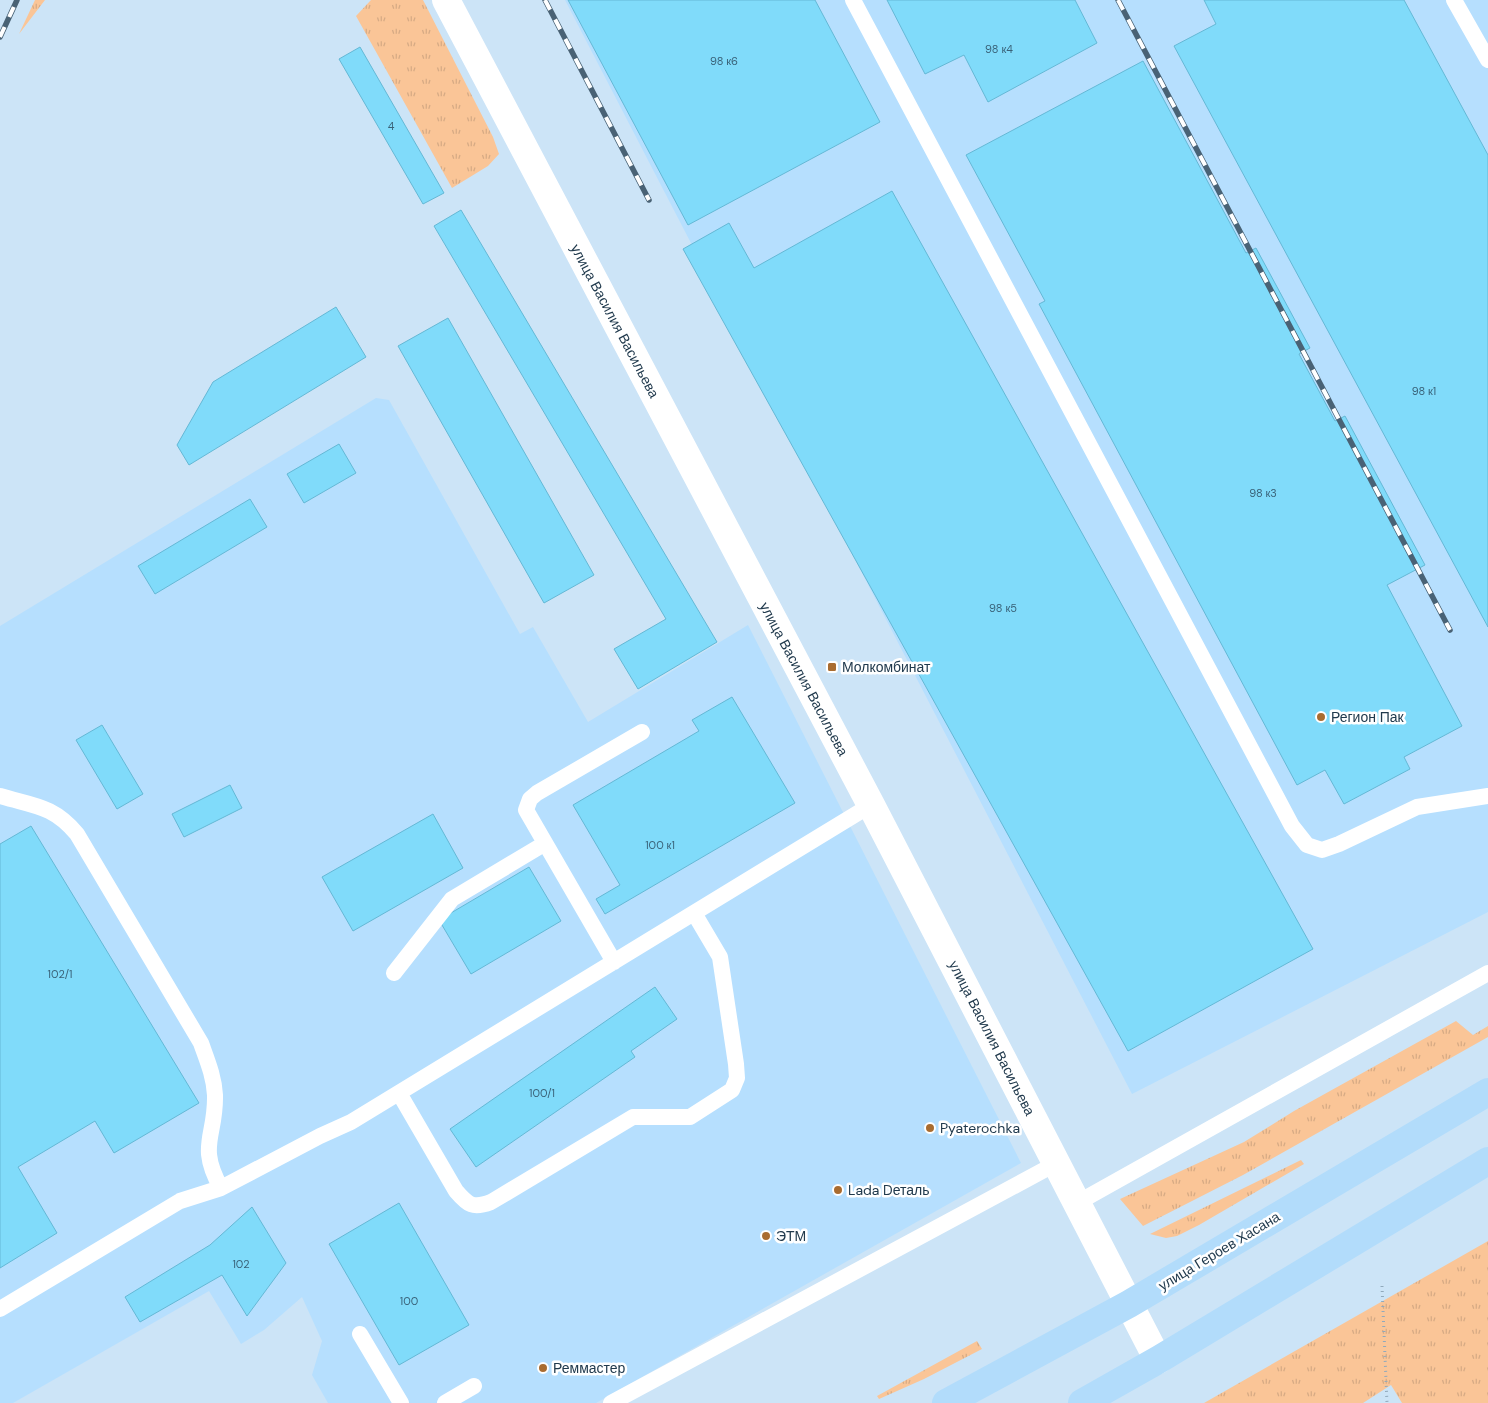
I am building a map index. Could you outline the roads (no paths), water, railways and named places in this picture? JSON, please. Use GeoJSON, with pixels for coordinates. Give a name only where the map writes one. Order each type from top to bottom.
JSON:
{"type":"FeatureCollection","features":[{"type":"Feature","properties":{"kind":"main road","name":"улица Василия Васильева"},"geometry":{"type":"LineString","coordinates":[[446,0],[871,805],[1158,1360]]}},
{"type":"Feature","properties":{"kind":"main road","name":"улица Героев Хасана"},"geometry":{"type":"LineString","coordinates":[[946,1403],[1129,1304],[1488,1092]]}},
{"type":"Feature","properties":{"kind":"main road"},"geometry":{"type":"LineString","coordinates":[[1082,1403],[1158,1360],[1488,1161]]}},
{"type":"Feature","properties":{"kind":"lane"},"geometry":{"type":"LineString","coordinates":[[853,0],[1288,818],[1307,845],[1322,850],[1339,844],[1417,807],[1487,798]]}},
{"type":"Feature","properties":{"kind":"lane"},"geometry":{"type":"LineString","coordinates":[[1454,0],[1488,60]]}},
{"type":"Feature","properties":{"kind":"lane"},"geometry":{"type":"LineString","coordinates":[[614,962],[526,810],[530,799],[642,732]]}},
{"type":"Feature","properties":{"kind":"lane"},"geometry":{"type":"LineString","coordinates":[[0,796],[51,810],[66,820],[201,1043],[214,1078],[215,1096],[208,1157],[212,1171],[221,1188]]}},
{"type":"Feature","properties":{"kind":"lane"},"geometry":{"type":"LineString","coordinates":[[0,1309],[180,1201],[221,1188],[320,1136],[352,1122],[871,805]]}},
{"type":"Feature","properties":{"kind":"lane"},"geometry":{"type":"LineString","coordinates":[[394,973],[452,899],[544,844]]}},
{"type":"Feature","properties":{"kind":"lane"},"geometry":{"type":"LineString","coordinates":[[399,1093],[456,1191],[466,1203],[478,1206],[491,1202],[634,1117],[690,1117],[718,1100],[732,1090],[737,1078],[736,1064],[720,957],[694,913]]}},
{"type":"Feature","properties":{"kind":"lane"},"geometry":{"type":"LineString","coordinates":[[1077,1203],[1488,973]]}},
{"type":"Feature","properties":{"kind":"lane"},"geometry":{"type":"LineString","coordinates":[[611,1403],[1057,1163]]}},
{"type":"Feature","properties":{"kind":"lane"},"geometry":{"type":"LineString","coordinates":[[360,1334],[401,1403]]}},
{"type":"Feature","properties":{"kind":"lane"},"geometry":{"type":"LineString","coordinates":[[446,1403],[474,1386]]}},
{"type":"Feature","properties":{"kind":"railway"},"geometry":{"type":"LineString","coordinates":[[0,37],[17,0]]}},
{"type":"Feature","properties":{"kind":"railway"},"geometry":{"type":"LineString","coordinates":[[545,0],[649,200]]}},
{"type":"Feature","properties":{"kind":"railway"},"geometry":{"type":"LineString","coordinates":[[1118,0],[1450,630]]}},
{"type":"Feature","properties":{"kind":"place","name":"Молкомбинат"},"geometry":{"type":"Point","coordinates":[832,667]}},
{"type":"Feature","properties":{"kind":"place","name":"Регион Пак"},"geometry":{"type":"Point","coordinates":[1321,717]}},
{"type":"Feature","properties":{"kind":"place","name":"Pyaterochka"},"geometry":{"type":"Point","coordinates":[930,1128]}},
{"type":"Feature","properties":{"kind":"place","name":"Lada Dеталь"},"geometry":{"type":"Point","coordinates":[838,1190]}},
{"type":"Feature","properties":{"kind":"place","name":"ЭТМ"},"geometry":{"type":"Point","coordinates":[766,1236]}},
{"type":"Feature","properties":{"kind":"place","name":"Реммастер"},"geometry":{"type":"Point","coordinates":[543,1368]}}]}
